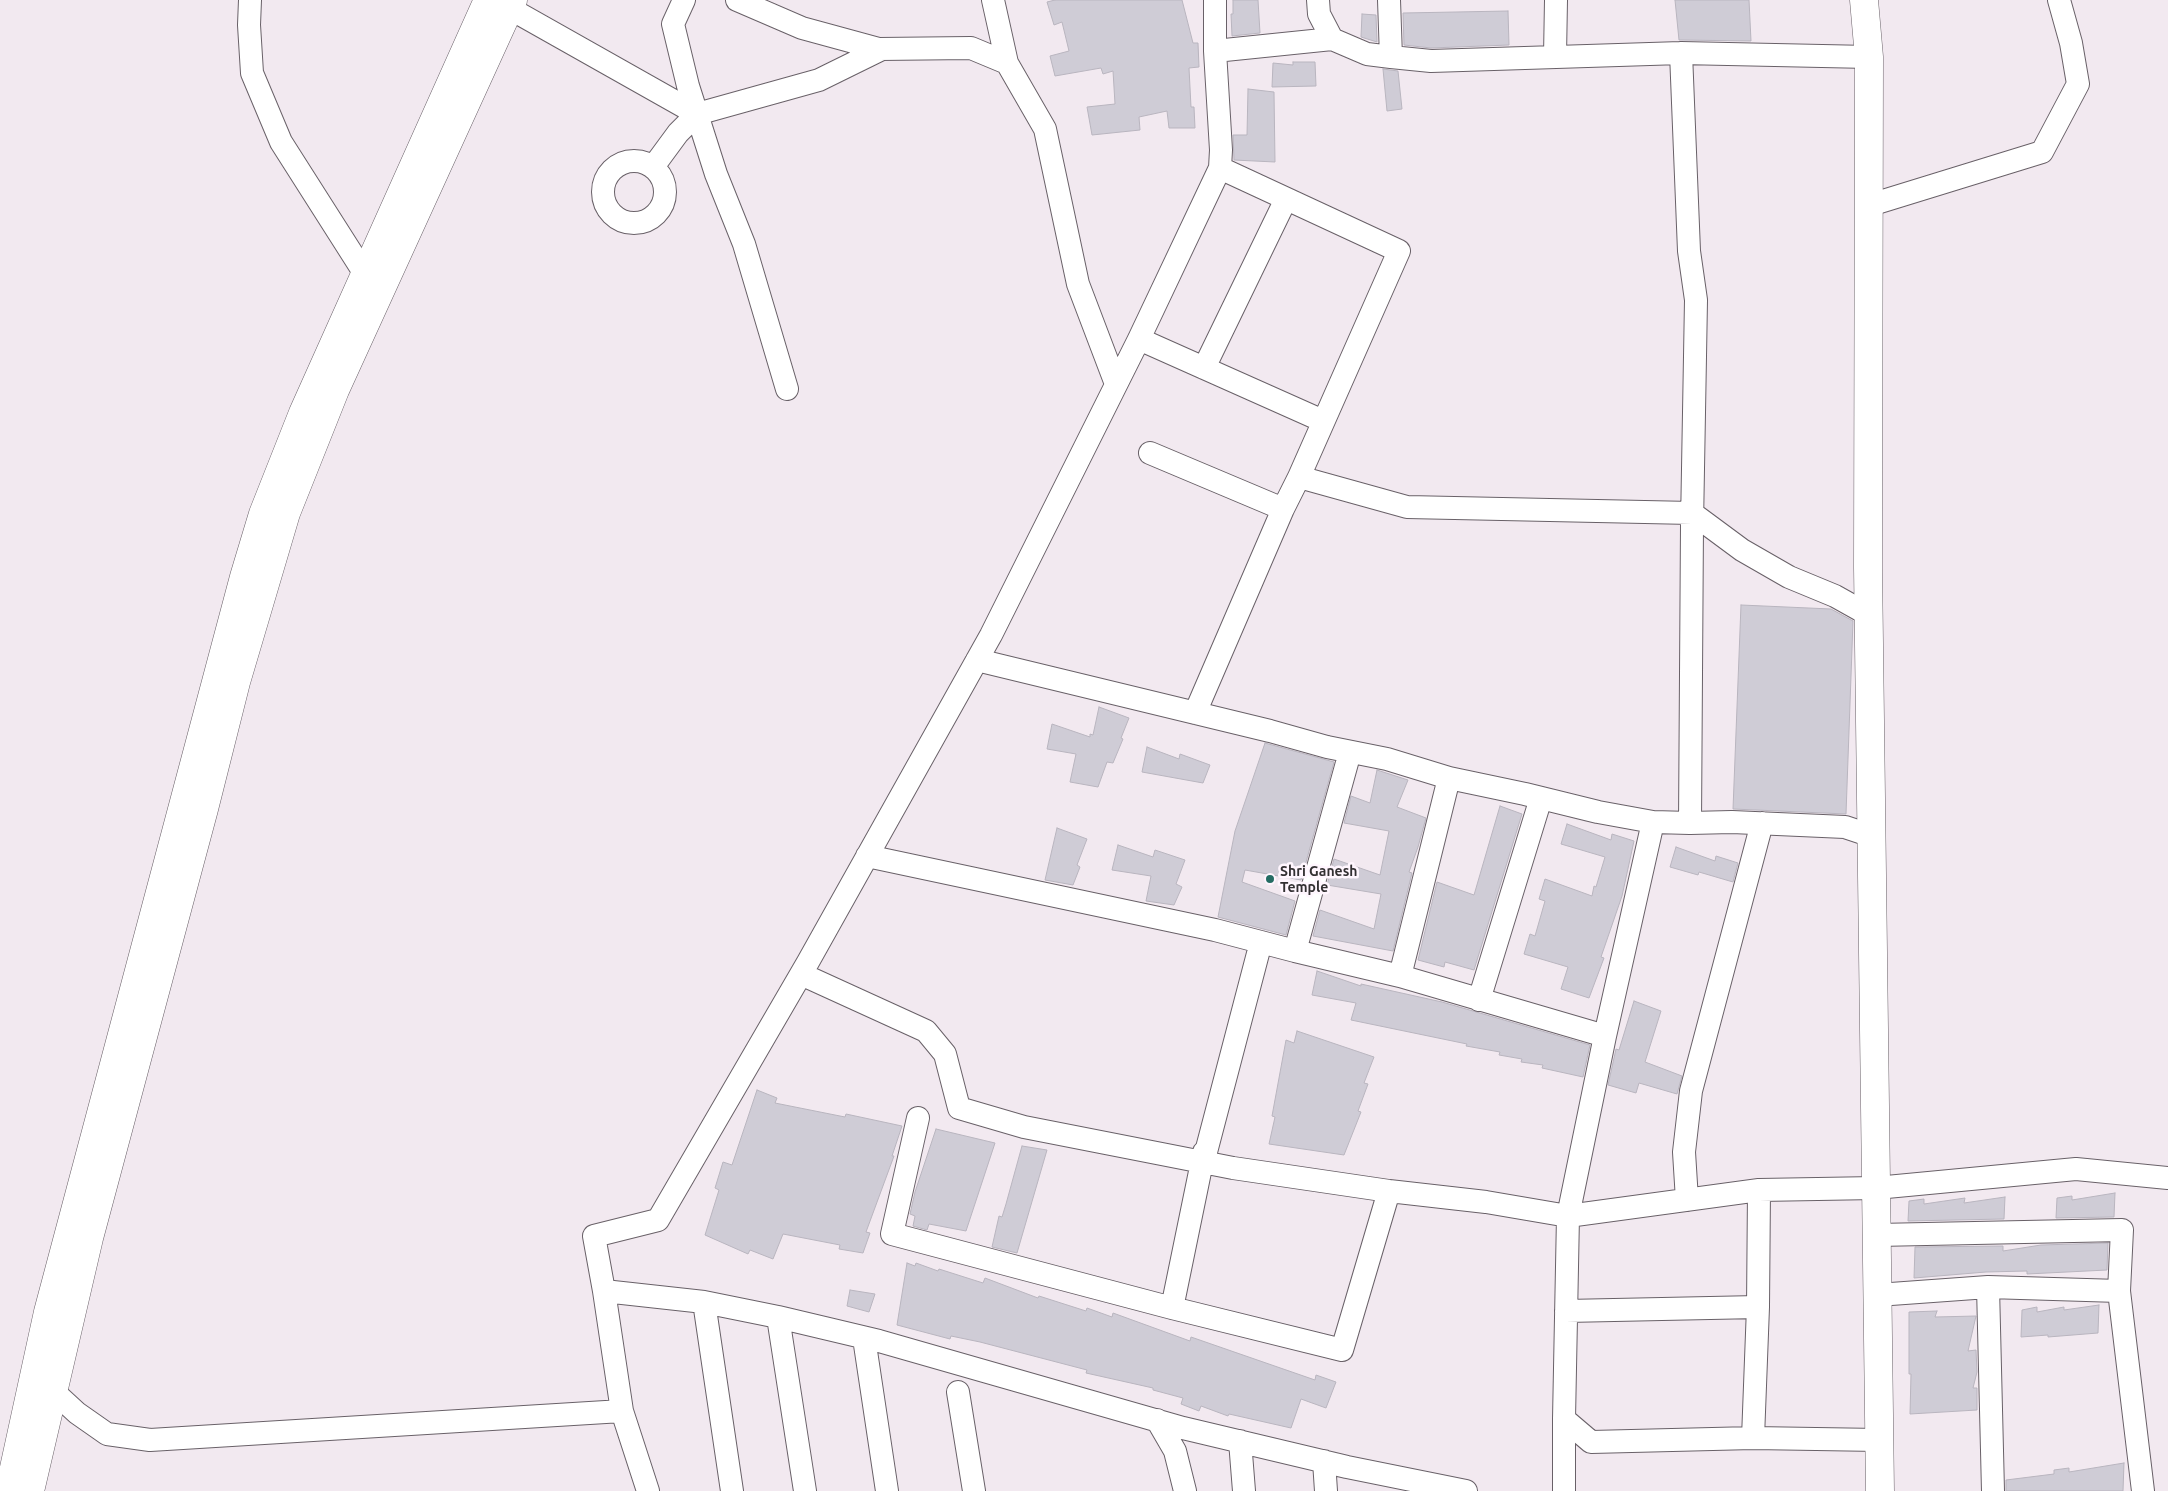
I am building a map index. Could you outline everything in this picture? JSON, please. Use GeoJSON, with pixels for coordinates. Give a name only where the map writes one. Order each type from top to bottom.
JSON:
{"type":"FeatureCollection","features":[{"type":"Feature","properties":{"kind":"street"},"geometry":{"type":"LineString","coordinates":[[250,0],[249,25],[252,73],[281,142],[365,274]]}},
{"type":"Feature","properties":{"kind":"street"},"geometry":{"type":"LineString","coordinates":[[684,0],[673,24],[697,114],[716,174],[744,244],[787,389]]}},
{"type":"Feature","properties":{"kind":"street"},"geometry":{"type":"LineString","coordinates":[[737,0],[802,28],[882,49],[971,48],[1007,63]]}},
{"type":"Feature","properties":{"kind":"street"},"geometry":{"type":"LineString","coordinates":[[993,0],[1007,63],[1045,129],[1078,284],[1116,384]]}},
{"type":"Feature","properties":{"kind":"street"},"geometry":{"type":"LineString","coordinates":[[648,1491],[622,1411],[594,1236],[658,1220],[801,974],[977,660],[1139,339],[1220,168],[1220,130],[1215,51],[1215,0]]}},
{"type":"Feature","properties":{"kind":"street"},"geometry":{"type":"LineString","coordinates":[[1318,0],[1320,14],[1332,39]]}},
{"type":"Feature","properties":{"kind":"street"},"geometry":{"type":"LineString","coordinates":[[1389,0],[1390,57]]}},
{"type":"Feature","properties":{"kind":"street"},"geometry":{"type":"LineString","coordinates":[[1555,56],[1556,0]]}},
{"type":"Feature","properties":{"kind":"street"},"geometry":{"type":"LineString","coordinates":[[1864,0],[1869,57],[1869,615],[1880,1491]]}},
{"type":"Feature","properties":{"kind":"street"},"geometry":{"type":"LineString","coordinates":[[1870,205],[2042,152],[2078,84],[2071,43],[2059,0]]}},
{"type":"Feature","properties":{"kind":"street"},"geometry":{"type":"LineString","coordinates":[[9,1491],[48,1312],[244,577],[263,514],[285,458],[365,274],[503,2]]}},
{"type":"Feature","properties":{"kind":"street"},"geometry":{"type":"LineString","coordinates":[[503,2],[697,114]]}},
{"type":"Feature","properties":{"kind":"street"},"geometry":{"type":"LineString","coordinates":[[30,1491],[52,1390],[89,1238],[202,819],[236,682],[286,513],[334,390],[503,2]]}},
{"type":"Feature","properties":{"kind":"street"},"geometry":{"type":"LineString","coordinates":[[1215,51],[1332,39],[1367,54],[1431,61],[1681,53],[1869,57]]}},
{"type":"Feature","properties":{"kind":"street"},"geometry":{"type":"LineString","coordinates":[[653,167],[678,134],[697,114],[819,80],[882,49]]}},
{"type":"Feature","properties":{"kind":"street"},"geometry":{"type":"LineString","coordinates":[[1681,53],[1688,251],[1696,300],[1692,513],[1690,824]]}},
{"type":"Feature","properties":{"kind":"street"},"geometry":{"type":"LineString","coordinates":[[1195,713],[1283,509],[1399,251],[1220,168]]}},
{"type":"Feature","properties":{"kind":"street"},"geometry":{"type":"LineString","coordinates":[[1204,368],[1286,199]]}},
{"type":"Feature","properties":{"kind":"street"},"geometry":{"type":"LineString","coordinates":[[1139,339],[1324,421]]}},
{"type":"Feature","properties":{"kind":"street"},"geometry":{"type":"LineString","coordinates":[[1150,453],[1283,509]]}},
{"type":"Feature","properties":{"kind":"street"},"geometry":{"type":"LineString","coordinates":[[1299,477],[1407,507],[1692,513],[1742,550],[1789,577],[1835,596],[1869,615]]}},
{"type":"Feature","properties":{"kind":"street"},"geometry":{"type":"LineString","coordinates":[[977,660],[1350,752],[1386,759],[1449,778],[1598,812],[1653,822],[1690,824],[1762,823],[1845,827],[1872,836]]}},
{"type":"Feature","properties":{"kind":"street"},"geometry":{"type":"LineString","coordinates":[[1295,951],[1350,752]]}},
{"type":"Feature","properties":{"kind":"street"},"geometry":{"type":"LineString","coordinates":[[1400,976],[1449,778]]}},
{"type":"Feature","properties":{"kind":"street"},"geometry":{"type":"LineString","coordinates":[[1479,1000],[1541,798]]}},
{"type":"Feature","properties":{"kind":"street"},"geometry":{"type":"LineString","coordinates":[[1564,1491],[1568,1216],[1605,1036],[1653,822]]}},
{"type":"Feature","properties":{"kind":"street"},"geometry":{"type":"LineString","coordinates":[[1687,1200],[1684,1152],[1691,1091],[1762,823]]}},
{"type":"Feature","properties":{"kind":"street"},"geometry":{"type":"LineString","coordinates":[[867,856],[1215,930],[1400,976],[1605,1036]]}},
{"type":"Feature","properties":{"kind":"street"},"geometry":{"type":"LineString","coordinates":[[1172,1308],[1204,1152],[1206,1152],[1261,942]]}},
{"type":"Feature","properties":{"kind":"street"},"geometry":{"type":"LineString","coordinates":[[801,974],[926,1030],[945,1054],[958,1108],[1024,1127],[1202,1162],[1389,1191],[1486,1202],[1568,1216],[1759,1190],[1876,1188],[2076,1168],[2168,1178]]}},
{"type":"Feature","properties":{"kind":"street"},"geometry":{"type":"LineString","coordinates":[[918,1118],[892,1234],[1172,1308],[1342,1350],[1389,1191]]}},
{"type":"Feature","properties":{"kind":"street"},"geometry":{"type":"LineString","coordinates":[[1753,1438],[1758,1307],[1759,1190]]}},
{"type":"Feature","properties":{"kind":"street"},"geometry":{"type":"LineString","coordinates":[[1876,1234],[2122,1230],[2119,1291],[2143,1491]]}},
{"type":"Feature","properties":{"kind":"street"},"geometry":{"type":"LineString","coordinates":[[1878,1295],[1988,1287],[2119,1291]]}},
{"type":"Feature","properties":{"kind":"street"},"geometry":{"type":"LineString","coordinates":[[1988,1287],[1993,1491]]}},
{"type":"Feature","properties":{"kind":"street"},"geometry":{"type":"LineString","coordinates":[[604,1291],[704,1302],[778,1317],[864,1338],[1157,1420],[1324,1461],[1405,1485],[1466,1491]]}},
{"type":"Feature","properties":{"kind":"street"},"geometry":{"type":"LineString","coordinates":[[704,1302],[732,1491]]}},
{"type":"Feature","properties":{"kind":"street"},"geometry":{"type":"LineString","coordinates":[[1566,1311],[1758,1307]]}},
{"type":"Feature","properties":{"kind":"street"},"geometry":{"type":"LineString","coordinates":[[778,1317],[805,1491]]}},
{"type":"Feature","properties":{"kind":"street"},"geometry":{"type":"LineString","coordinates":[[864,1338],[888,1491]]}},
{"type":"Feature","properties":{"kind":"street"},"geometry":{"type":"LineString","coordinates":[[52,1390],[77,1413],[107,1434],[150,1440],[622,1411]]}},
{"type":"Feature","properties":{"kind":"street"},"geometry":{"type":"LineString","coordinates":[[958,1392],[974,1491]]}},
{"type":"Feature","properties":{"kind":"street"},"geometry":{"type":"LineString","coordinates":[[1564,1419],[1591,1442],[1753,1438],[1879,1440]]}},
{"type":"Feature","properties":{"kind":"street"},"geometry":{"type":"LineString","coordinates":[[1157,1420],[1175,1451],[1184,1491]]}},
{"type":"Feature","properties":{"kind":"street"},"geometry":{"type":"LineString","coordinates":[[1240,1441],[1244,1491]]}},
{"type":"Feature","properties":{"kind":"street"},"geometry":{"type":"LineString","coordinates":[[1324,1461],[1326,1491]]}},
{"type":"Feature","properties":{"kind":"building"},"geometry":{"type":"Polygon","coordinates":[[[1055,0],[1182,0],[1193,43],[1198,43],[1199,67],[1189,68],[1191,107],[1194,107],[1195,128],[1169,128],[1167,111],[1139,117],[1140,130],[1092,135],[1087,107],[1115,104],[1113,71],[1103,74],[1101,68],[1055,76],[1050,56],[1069,51],[1062,22],[1054,25],[1047,2],[1055,0]]]}},
{"type":"Feature","properties":{"kind":"building"},"geometry":{"type":"Polygon","coordinates":[[[1233,0],[1258,0],[1260,33],[1232,36],[1231,14],[1233,14],[1233,0]]]}},
{"type":"Feature","properties":{"kind":"building"},"geometry":{"type":"Polygon","coordinates":[[[1675,0],[1749,0],[1751,41],[1679,40],[1675,0]]]}},
{"type":"Feature","properties":{"kind":"building"},"geometry":{"type":"Polygon","coordinates":[[[1508,11],[1509,45],[1431,48],[1404,45],[1403,13],[1508,11]]]}},
{"type":"Feature","properties":{"kind":"building"},"geometry":{"type":"Polygon","coordinates":[[[1362,14],[1376,15],[1377,42],[1361,37],[1362,14]]]}},
{"type":"Feature","properties":{"kind":"building"},"geometry":{"type":"Polygon","coordinates":[[[1293,62],[1315,62],[1316,86],[1272,87],[1273,63],[1293,65],[1293,62]]]}},
{"type":"Feature","properties":{"kind":"building"},"geometry":{"type":"Polygon","coordinates":[[[1383,69],[1398,71],[1402,109],[1387,111],[1383,69]]]}},
{"type":"Feature","properties":{"kind":"building"},"geometry":{"type":"Polygon","coordinates":[[[1248,89],[1274,92],[1275,162],[1234,160],[1233,135],[1247,135],[1248,89]]]}},
{"type":"Feature","properties":{"kind":"building"},"geometry":{"type":"Polygon","coordinates":[[[1741,605],[1831,609],[1853,621],[1846,814],[1733,809],[1741,605]]]}},
{"type":"Feature","properties":{"kind":"building"},"geometry":{"type":"Polygon","coordinates":[[[1099,707],[1129,718],[1121,738],[1123,739],[1113,763],[1107,762],[1098,787],[1070,782],[1076,754],[1047,749],[1052,724],[1090,737],[1090,734],[1093,735],[1099,707]]]}},
{"type":"Feature","properties":{"kind":"building","name":"Shri Ganesh Temple"},"geometry":{"type":"Polygon","coordinates":[[[1265,743],[1334,762],[1301,880],[1245,870],[1242,882],[1295,901],[1286,935],[1218,917],[1235,831],[1265,743]]]}},
{"type":"Feature","properties":{"kind":"building"},"geometry":{"type":"Polygon","coordinates":[[[1147,747],[1179,759],[1180,754],[1210,765],[1203,783],[1142,772],[1147,747]]]}},
{"type":"Feature","properties":{"kind":"building"},"geometry":{"type":"Polygon","coordinates":[[[1377,770],[1408,780],[1397,807],[1426,818],[1409,872],[1412,873],[1393,951],[1313,936],[1320,910],[1374,929],[1381,894],[1327,885],[1334,859],[1380,875],[1389,831],[1344,823],[1351,796],[1370,803],[1377,770]]]}},
{"type":"Feature","properties":{"kind":"building"},"geometry":{"type":"Polygon","coordinates":[[[1500,806],[1522,814],[1474,970],[1445,962],[1444,967],[1418,960],[1437,882],[1474,895],[1500,806]]]}},
{"type":"Feature","properties":{"kind":"building"},"geometry":{"type":"Polygon","coordinates":[[[1567,824],[1611,840],[1612,834],[1634,841],[1622,896],[1601,957],[1604,958],[1589,998],[1561,989],[1568,967],[1524,954],[1530,934],[1535,936],[1545,901],[1539,899],[1545,879],[1592,896],[1594,886],[1596,887],[1605,857],[1561,844],[1567,824]]]}},
{"type":"Feature","properties":{"kind":"building"},"geometry":{"type":"Polygon","coordinates":[[[1057,828],[1087,839],[1077,865],[1080,867],[1073,885],[1045,880],[1057,828]]]}},
{"type":"Feature","properties":{"kind":"building"},"geometry":{"type":"Polygon","coordinates":[[[1118,845],[1153,857],[1155,850],[1185,860],[1176,884],[1182,887],[1174,905],[1146,901],[1151,876],[1112,870],[1118,845]]]}},
{"type":"Feature","properties":{"kind":"building"},"geometry":{"type":"Polygon","coordinates":[[[1676,847],[1715,861],[1716,856],[1738,863],[1733,882],[1699,872],[1698,875],[1670,867],[1676,847]]]}},
{"type":"Feature","properties":{"kind":"building"},"geometry":{"type":"Polygon","coordinates":[[[1317,971],[1361,986],[1361,984],[1442,1002],[1590,1045],[1583,1077],[1542,1068],[1543,1065],[1521,1062],[1522,1059],[1499,1055],[1500,1052],[1351,1020],[1356,1003],[1312,995],[1317,971]]]}},
{"type":"Feature","properties":{"kind":"building"},"geometry":{"type":"Polygon","coordinates":[[[1634,1001],[1661,1011],[1645,1062],[1682,1076],[1677,1094],[1639,1083],[1636,1093],[1608,1085],[1616,1049],[1619,1050],[1634,1001]]]}},
{"type":"Feature","properties":{"kind":"building"},"geometry":{"type":"Polygon","coordinates":[[[1297,1031],[1374,1057],[1364,1083],[1368,1084],[1358,1111],[1361,1112],[1344,1155],[1269,1144],[1275,1117],[1272,1116],[1286,1040],[1294,1043],[1297,1031]]]}},
{"type":"Feature","properties":{"kind":"building"},"geometry":{"type":"Polygon","coordinates":[[[757,1090],[777,1098],[775,1103],[845,1117],[846,1114],[902,1126],[892,1156],[894,1156],[866,1232],[870,1233],[863,1253],[839,1249],[840,1245],[783,1234],[773,1259],[750,1250],[748,1254],[705,1235],[719,1190],[715,1188],[723,1162],[732,1165],[757,1090]]]}},
{"type":"Feature","properties":{"kind":"building"},"geometry":{"type":"Polygon","coordinates":[[[936,1129],[995,1143],[966,1231],[929,1224],[927,1230],[913,1226],[915,1216],[910,1214],[915,1192],[936,1129]]]}},
{"type":"Feature","properties":{"kind":"building"},"geometry":{"type":"Polygon","coordinates":[[[1022,1146],[1047,1150],[1017,1253],[992,1247],[999,1216],[1002,1217],[1022,1146]]]}},
{"type":"Feature","properties":{"kind":"building"},"geometry":{"type":"Polygon","coordinates":[[[2115,1193],[2114,1217],[2056,1218],[2057,1198],[2072,1196],[2072,1200],[2115,1193]]]}},
{"type":"Feature","properties":{"kind":"building"},"geometry":{"type":"Polygon","coordinates":[[[2005,1197],[2004,1219],[1908,1221],[1909,1201],[1924,1199],[1924,1204],[1965,1198],[1964,1203],[2005,1197]]]}},
{"type":"Feature","properties":{"kind":"building"},"geometry":{"type":"Polygon","coordinates":[[[2108,1243],[2107,1270],[2027,1274],[2027,1271],[1986,1272],[1914,1278],[1915,1247],[2003,1246],[2003,1251],[2041,1245],[2108,1243]]]}},
{"type":"Feature","properties":{"kind":"building"},"geometry":{"type":"Polygon","coordinates":[[[907,1263],[915,1266],[916,1263],[938,1271],[939,1269],[983,1283],[985,1278],[1038,1298],[1039,1296],[1086,1311],[1087,1308],[1112,1317],[1113,1313],[1190,1341],[1191,1337],[1315,1380],[1316,1375],[1336,1382],[1326,1408],[1301,1399],[1291,1428],[1229,1414],[1228,1416],[1201,1406],[1199,1411],[1181,1404],[1183,1398],[1153,1390],[1153,1388],[1086,1373],[1087,1370],[980,1342],[951,1336],[950,1339],[897,1325],[907,1263]]]}},
{"type":"Feature","properties":{"kind":"building"},"geometry":{"type":"Polygon","coordinates":[[[850,1290],[875,1294],[869,1312],[847,1306],[850,1290]]]}},
{"type":"Feature","properties":{"kind":"building"},"geometry":{"type":"Polygon","coordinates":[[[2099,1305],[2098,1333],[2021,1337],[2022,1310],[2037,1307],[2037,1312],[2064,1307],[2064,1310],[2099,1305]]]}},
{"type":"Feature","properties":{"kind":"building"},"geometry":{"type":"Polygon","coordinates":[[[1937,1311],[1935,1317],[1976,1316],[1968,1351],[1976,1350],[1977,1372],[1973,1388],[1977,1388],[1977,1410],[1910,1414],[1909,1312],[1937,1311]]]}},
{"type":"Feature","properties":{"kind":"building"},"geometry":{"type":"Polygon","coordinates":[[[2124,1463],[2123,1491],[2006,1491],[2006,1480],[2054,1474],[2054,1470],[2069,1468],[2069,1472],[2124,1463]]]}},
{"type":"Feature","properties":{"kind":"place","name":"Shri Ganesh Temple"},"geometry":{"type":"Point","coordinates":[1270,879]}}]}
